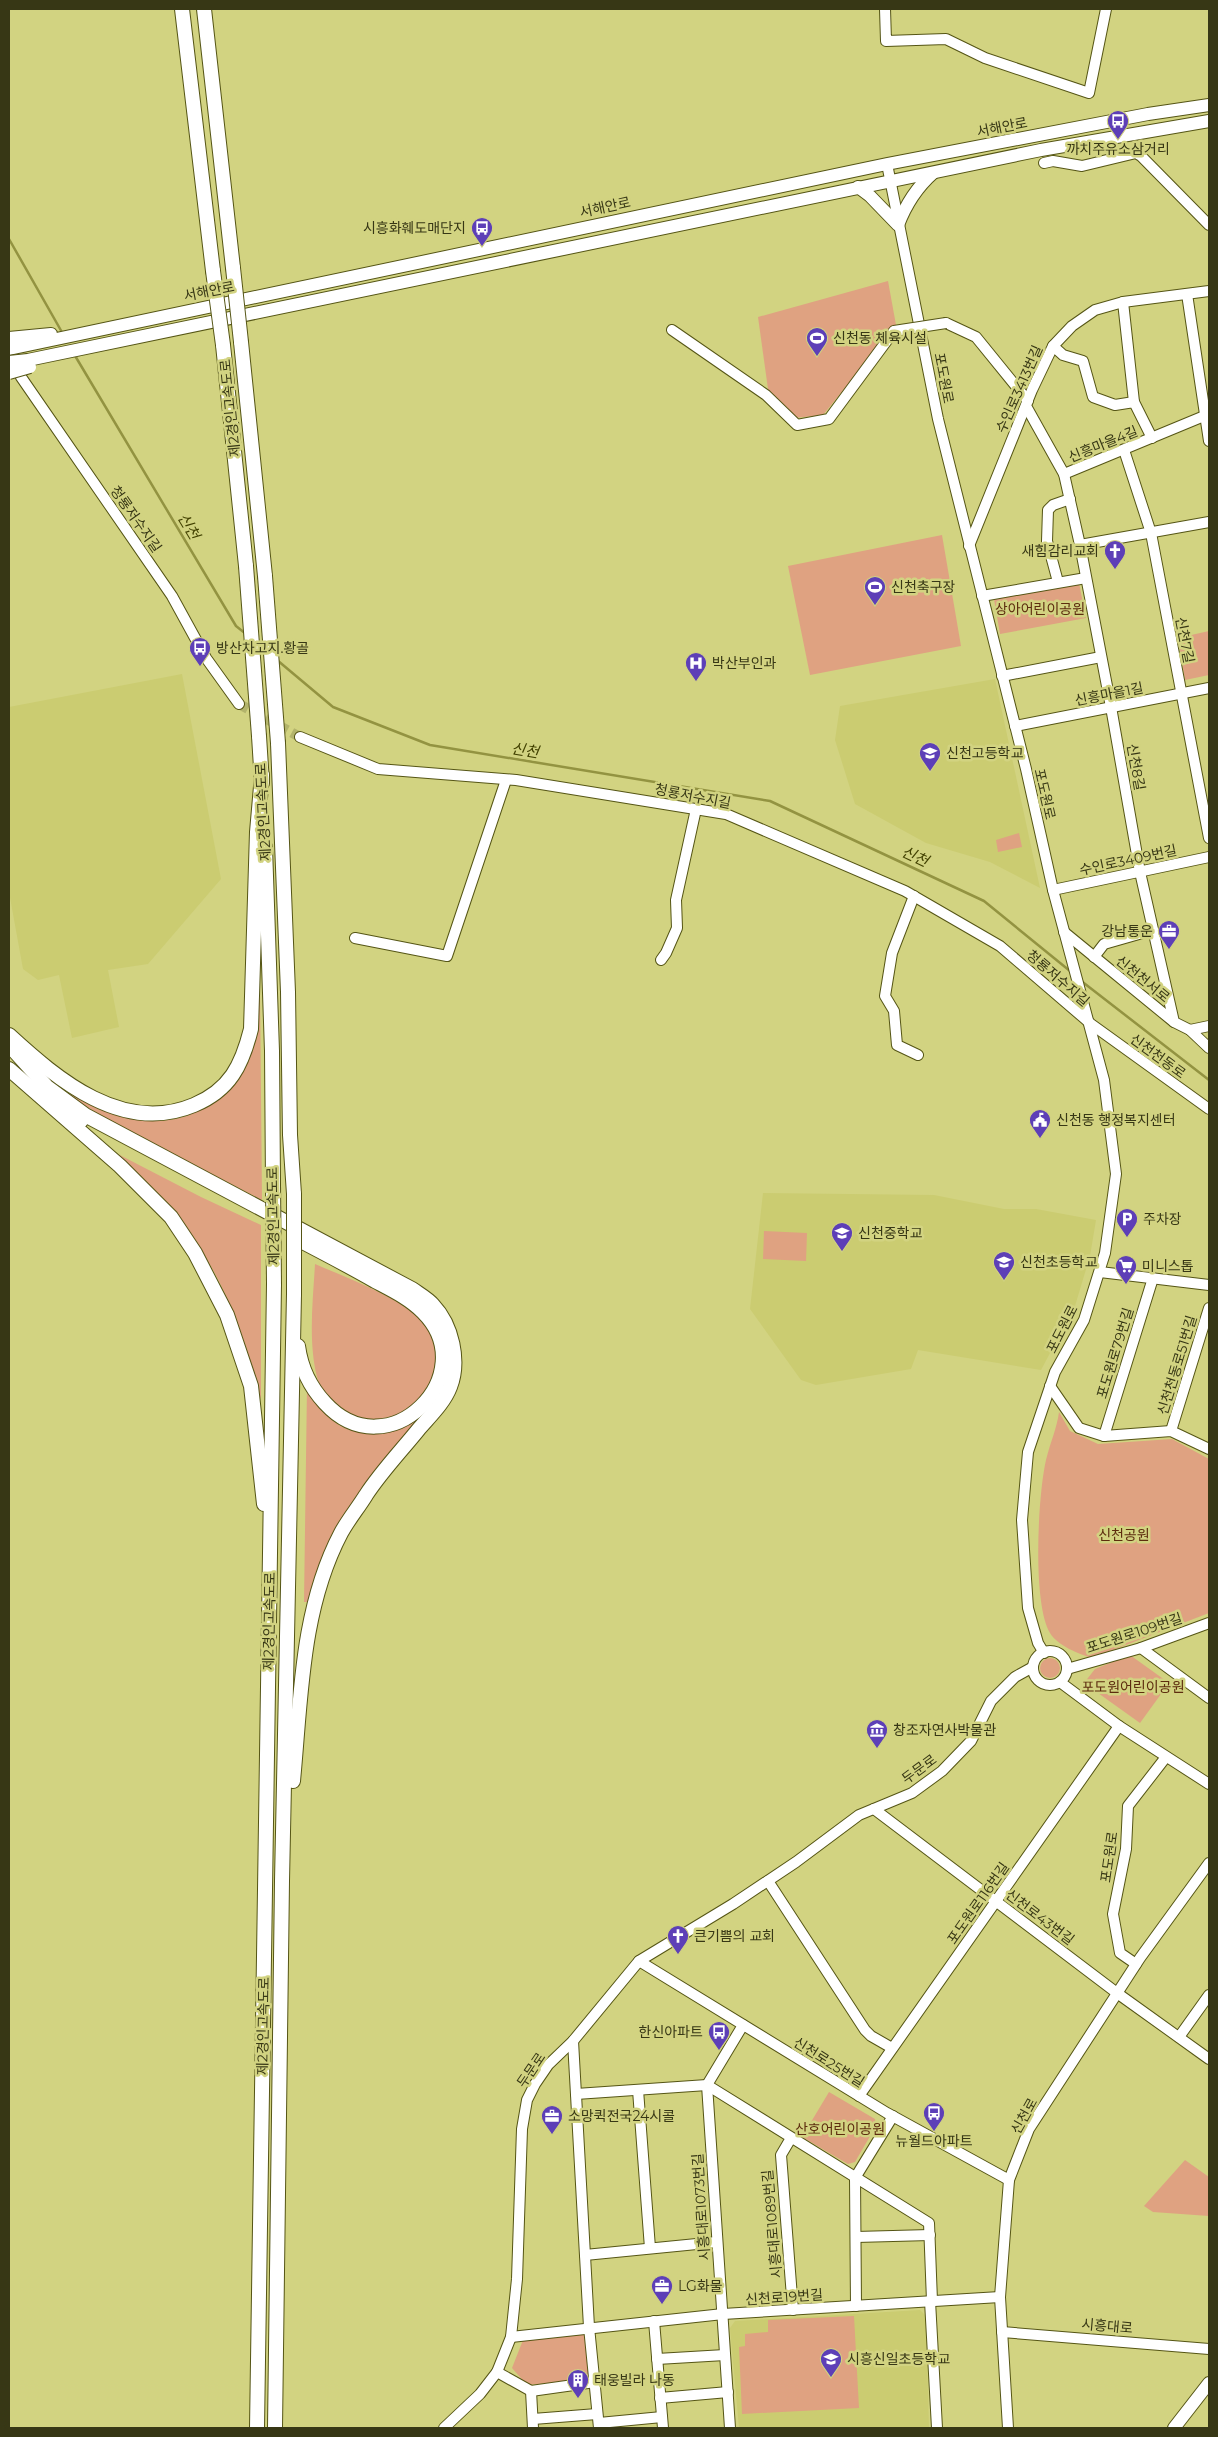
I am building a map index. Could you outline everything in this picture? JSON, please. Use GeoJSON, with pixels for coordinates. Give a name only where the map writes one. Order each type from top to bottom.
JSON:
{"type":"FeatureCollection","features":[{"type":"Feature","properties":{"kind":"highway","name":"제2경인고속도로"},"geometry":{"type":"LineString","coordinates":[[182,9],[223,345],[246,566],[260,736],[272,1051],[274,1284],[257,2428]]}},
{"type":"Feature","properties":{"kind":"highway","name":"제2경인고속도로"},"geometry":{"type":"LineString","coordinates":[[204,9],[265,576],[278,743],[288,992],[290,1134],[294,1194],[294,1294],[282,1881],[276,2428]]}},
{"type":"Feature","properties":{"kind":"highway"},"geometry":{"type":"LineString","coordinates":[[9,1034],[46,1069],[86,1095],[122,1110],[153,1114],[176,1111],[206,1100],[222,1087],[236,1072],[245,1056],[251,1030],[257,832],[262,776]]}},
{"type":"Feature","properties":{"kind":"highway"},"geometry":{"type":"LineString","coordinates":[[9,1045],[47,1087],[85,1115],[412,1289],[433,1305],[447,1325],[454,1362],[450,1387],[432,1413],[369,1491],[342,1533],[324,1573],[314,1602],[307,1638],[282,1881]]}},
{"type":"Feature","properties":{"kind":"highway"},"geometry":{"type":"LineString","coordinates":[[9,1069],[120,1166],[170,1217],[195,1253],[227,1315],[251,1386],[270,1560]]}},
{"type":"Feature","properties":{"kind":"highway"},"geometry":{"type":"LineString","coordinates":[[53,1106],[406,1298],[423,1312],[434,1327],[441,1343],[443,1359],[434,1391],[416,1412],[401,1422],[377,1428],[340,1418],[314,1392],[305,1374],[293,1321]]}},
{"type":"Feature","properties":{"kind":"main road","name":"서해안로"},"geometry":{"type":"LineString","coordinates":[[9,350],[16,341],[81,333],[887,164],[1148,114],[1209,105]]}},
{"type":"Feature","properties":{"kind":"main road"},"geometry":{"type":"LineString","coordinates":[[9,372],[48,357],[858,187],[1094,140],[1209,121]]}},
{"type":"Feature","properties":{"kind":"main road"},"geometry":{"type":"LineString","coordinates":[[858,187],[870,196],[898,225],[906,205],[922,183],[933,172]]}},
{"type":"Feature","properties":{"kind":"main road"},"geometry":{"type":"LineString","coordinates":[[9,362],[29,363]]}},
{"type":"Feature","properties":{"kind":"main road"},"geometry":{"type":"LineString","coordinates":[[1174,2428],[1209,2383]]}},
{"type":"Feature","properties":{"kind":"street"},"geometry":{"type":"LineString","coordinates":[[885,9],[886,41],[946,39],[985,58],[1088,93],[1106,9]]}},
{"type":"Feature","properties":{"kind":"street"},"geometry":{"type":"LineString","coordinates":[[1044,163],[1053,161],[1082,166],[1136,153],[1209,225]]}},
{"type":"Feature","properties":{"kind":"street","name":"포도원로"},"geometry":{"type":"LineString","coordinates":[[887,164],[938,418],[1015,726],[1053,890],[1104,1080],[1116,1174],[1105,1253],[1100,1272],[1084,1320],[1055,1372],[1028,1452],[1022,1520],[1028,1608],[1038,1643],[1044,1652]]}},
{"type":"Feature","properties":{"kind":"street","name":"수인로3413번길"},"geometry":{"type":"LineString","coordinates":[[969,546],[1027,403],[1053,346],[1072,326],[1095,310],[1123,302],[1209,291]]}},
{"type":"Feature","properties":{"kind":"street"},"geometry":{"type":"LineString","coordinates":[[1187,294],[1207,416],[1209,441]]}},
{"type":"Feature","properties":{"kind":"street"},"geometry":{"type":"LineString","coordinates":[[1123,302],[1134,402]]}},
{"type":"Feature","properties":{"kind":"street","name":"신천8길"},"geometry":{"type":"LineString","coordinates":[[672,330],[766,395],[797,425],[829,419],[894,331],[946,322],[976,337],[1027,403],[1064,474],[1070,499],[1111,707],[1140,872],[1174,1022]]}},
{"type":"Feature","properties":{"kind":"street","name":"신흥마을4길"},"geometry":{"type":"LineString","coordinates":[[1053,346],[1063,354],[1083,361],[1093,397],[1115,405],[1134,402],[1152,438]]}},
{"type":"Feature","properties":{"kind":"street","name":"청룡저수지길"},"geometry":{"type":"LineString","coordinates":[[9,350],[21,377],[172,596],[206,658],[239,704]]}},
{"type":"Feature","properties":{"kind":"street","name":"신흥마을4길"},"geometry":{"type":"LineString","coordinates":[[1064,474],[1207,416]]}},
{"type":"Feature","properties":{"kind":"street","name":"신천7길"},"geometry":{"type":"LineString","coordinates":[[1124,450],[1151,533],[1209,838]]}},
{"type":"Feature","properties":{"kind":"street"},"geometry":{"type":"LineString","coordinates":[[1058,582],[1047,541],[1048,510],[1053,505],[1070,499]]}},
{"type":"Feature","properties":{"kind":"street"},"geometry":{"type":"LineString","coordinates":[[1080,545],[1209,522]]}},
{"type":"Feature","properties":{"kind":"street"},"geometry":{"type":"LineString","coordinates":[[982,596],[1086,578]]}},
{"type":"Feature","properties":{"kind":"street"},"geometry":{"type":"LineString","coordinates":[[1002,676],[1101,657]]}},
{"type":"Feature","properties":{"kind":"street","name":"신흥마을1길"},"geometry":{"type":"LineString","coordinates":[[1015,726],[1209,688]]}},
{"type":"Feature","properties":{"kind":"street","name":"청룡저수지길"},"geometry":{"type":"LineString","coordinates":[[300,737],[378,769],[506,780],[726,814],[914,896],[1000,946],[1089,1019]]}},
{"type":"Feature","properties":{"kind":"street"},"geometry":{"type":"LineString","coordinates":[[355,938],[446,956],[506,780]]}},
{"type":"Feature","properties":{"kind":"street"},"geometry":{"type":"LineString","coordinates":[[661,960],[677,928],[676,900],[696,809]]}},
{"type":"Feature","properties":{"kind":"street","name":"수인로3409번길"},"geometry":{"type":"LineString","coordinates":[[1053,890],[1209,858]]}},
{"type":"Feature","properties":{"kind":"street"},"geometry":{"type":"LineString","coordinates":[[914,896],[892,953],[885,996],[894,1011],[897,1045],[918,1055]]}},
{"type":"Feature","properties":{"kind":"street","name":"신천천서로"},"geometry":{"type":"LineString","coordinates":[[1094,958],[1104,944],[1153,930]]}},
{"type":"Feature","properties":{"kind":"street","name":"신천천서로"},"geometry":{"type":"LineString","coordinates":[[1065,936],[1174,1022]]}},
{"type":"Feature","properties":{"kind":"street","name":"신천천동로"},"geometry":{"type":"LineString","coordinates":[[1089,1019],[1209,1109]]}},
{"type":"Feature","properties":{"kind":"street"},"geometry":{"type":"LineString","coordinates":[[1174,1022],[1190,1030],[1209,1048]]}},
{"type":"Feature","properties":{"kind":"street"},"geometry":{"type":"LineString","coordinates":[[1190,1030],[1209,1026]]}},
{"type":"Feature","properties":{"kind":"street"},"geometry":{"type":"LineString","coordinates":[[1100,1272],[1209,1285]]}},
{"type":"Feature","properties":{"kind":"street","name":"포도원로79번길"},"geometry":{"type":"LineString","coordinates":[[1104,1436],[1153,1278]]}},
{"type":"Feature","properties":{"kind":"street","name":"신천천동로51번길"},"geometry":{"type":"LineString","coordinates":[[1171,1430],[1209,1308]]}},
{"type":"Feature","properties":{"kind":"street"},"geometry":{"type":"LineString","coordinates":[[1050,1386],[1079,1428],[1104,1436],[1171,1430],[1209,1450]]}},
{"type":"Feature","properties":{"kind":"street","name":"포도원로109번길"},"geometry":{"type":"LineString","coordinates":[[1067,1669],[1140,1648],[1209,1623]]}},
{"type":"Feature","properties":{"kind":"street"},"geometry":{"type":"LineString","coordinates":[[1140,1648],[1209,1698]]}},
{"type":"Feature","properties":{"kind":"street"},"geometry":{"type":"LineString","coordinates":[[1044,1652],[1053,1652],[1062,1656],[1067,1669],[1060,1682],[1052,1685],[1042,1683],[1036,1677],[1033,1668],[1036,1658],[1044,1652]]}},
{"type":"Feature","properties":{"kind":"street","name":"두문로"},"geometry":{"type":"LineString","coordinates":[[444,2428],[480,2394],[497,2372],[511,2337],[517,2279],[522,2129],[527,2100],[534,2084],[548,2065],[573,2041],[639,1961],[768,1881],[859,1815],[912,1793],[942,1771],[971,1741],[991,1701],[1015,1677],[1033,1668]]}},
{"type":"Feature","properties":{"kind":"street"},"geometry":{"type":"LineString","coordinates":[[1060,1682],[1119,1726],[1209,1784]]}},
{"type":"Feature","properties":{"kind":"street","name":"포도원로116번길"},"geometry":{"type":"LineString","coordinates":[[859,2096],[1119,1726]]}},
{"type":"Feature","properties":{"kind":"street","name":"포도원로"},"geometry":{"type":"LineString","coordinates":[[1136,1964],[1120,1953],[1113,1914],[1126,1850],[1128,1806],[1166,1758]]}},
{"type":"Feature","properties":{"kind":"street","name":"신천로43번길"},"geometry":{"type":"LineString","coordinates":[[874,1809],[1117,1993],[1209,2059]]}},
{"type":"Feature","properties":{"kind":"street","name":"신천로"},"geometry":{"type":"LineString","coordinates":[[1008,2428],[1000,2296],[1009,2180],[1029,2129],[1136,1964],[1209,1863]]}},
{"type":"Feature","properties":{"kind":"street"},"geometry":{"type":"LineString","coordinates":[[768,1881],[865,2030],[871,2036],[892,2048]]}},
{"type":"Feature","properties":{"kind":"street","name":"신천로25번길"},"geometry":{"type":"LineString","coordinates":[[639,1961],[859,2096],[1009,2180]]}},
{"type":"Feature","properties":{"kind":"street"},"geometry":{"type":"LineString","coordinates":[[1179,2037],[1209,1995]]}},
{"type":"Feature","properties":{"kind":"street"},"geometry":{"type":"LineString","coordinates":[[707,2086],[743,2025]]}},
{"type":"Feature","properties":{"kind":"street"},"geometry":{"type":"LineString","coordinates":[[573,2041],[589,2327],[598,2422]]}},
{"type":"Feature","properties":{"kind":"street"},"geometry":{"type":"LineString","coordinates":[[576,2094],[707,2086],[929,2223],[938,2428]]}},
{"type":"Feature","properties":{"kind":"street","name":"시흥대로1073번길"},"geometry":{"type":"LineString","coordinates":[[707,2086],[730,2428]]}},
{"type":"Feature","properties":{"kind":"street"},"geometry":{"type":"LineString","coordinates":[[638,2090],[650,2248]]}},
{"type":"Feature","properties":{"kind":"street"},"geometry":{"type":"LineString","coordinates":[[856,2306],[856,2178],[893,2116]]}},
{"type":"Feature","properties":{"kind":"street","name":"시흥대로1089번길"},"geometry":{"type":"LineString","coordinates":[[791,2138],[781,2155],[793,2310]]}},
{"type":"Feature","properties":{"kind":"street"},"geometry":{"type":"LineString","coordinates":[[856,2237],[930,2236]]}},
{"type":"Feature","properties":{"kind":"street"},"geometry":{"type":"LineString","coordinates":[[585,2255],[718,2242]]}},
{"type":"Feature","properties":{"kind":"street","name":"신천로19번길"},"geometry":{"type":"LineString","coordinates":[[511,2337],[589,2327],[723,2314],[1000,2296]]}},
{"type":"Feature","properties":{"kind":"street"},"geometry":{"type":"LineString","coordinates":[[654,2321],[663,2428]]}},
{"type":"Feature","properties":{"kind":"street","name":"시흥대로"},"geometry":{"type":"LineString","coordinates":[[1002,2332],[1209,2349]]}},
{"type":"Feature","properties":{"kind":"street"},"geometry":{"type":"LineString","coordinates":[[657,2359],[725,2355]]}},
{"type":"Feature","properties":{"kind":"street"},"geometry":{"type":"LineString","coordinates":[[497,2372],[531,2391],[595,2382]]}},
{"type":"Feature","properties":{"kind":"street"},"geometry":{"type":"LineString","coordinates":[[531,2391],[533,2424],[598,2422],[662,2417]]}},
{"type":"Feature","properties":{"kind":"street"},"geometry":{"type":"LineString","coordinates":[[660,2398],[728,2392]]}},
{"type":"Feature","properties":{"kind":"shaded area"},"geometry":{"type":"Polygon","coordinates":[[[182,674],[221,879],[148,964],[108,970],[119,1027],[72,1038],[59,975],[38,980],[23,969],[9,892],[9,707],[182,674]]]}},
{"type":"Feature","properties":{"kind":"shaded area","name":"신천고등학교"},"geometry":{"type":"Polygon","coordinates":[[[995,679],[1040,888],[990,862],[926,843],[855,804],[835,740],[840,706],[995,679]]]}},
{"type":"Feature","properties":{"kind":"shaded area"},"geometry":{"type":"Polygon","coordinates":[[[763,1193],[934,1195],[1004,1209],[1036,1209],[1096,1220],[1090,1256],[1075,1306],[1041,1370],[918,1350],[911,1369],[816,1385],[801,1380],[750,1309],[763,1193]]]}},
{"type":"Feature","properties":{"kind":"shaded area","name":"시흥신일초등학교"},"geometry":{"type":"Polygon","coordinates":[[[920,2310],[926,2316],[929,2428],[739,2428],[730,2328],[735,2321],[920,2310]]]}},
{"type":"Feature","properties":{"kind":"green space","name":"신천동 체육시설"},"geometry":{"type":"Polygon","coordinates":[[[888,281],[896,325],[823,415],[794,418],[774,399],[768,389],[758,317],[888,281]]]}},
{"type":"Feature","properties":{"kind":"green space","name":"신천축구장"},"geometry":{"type":"Polygon","coordinates":[[[942,535],[961,646],[810,675],[788,566],[942,535]]]}},
{"type":"Feature","properties":{"kind":"green space","name":"상아어린이공원"},"geometry":{"type":"Polygon","coordinates":[[[1079,583],[1086,618],[1000,634],[994,599],[1079,583]]]}},
{"type":"Feature","properties":{"kind":"green space"},"geometry":{"type":"Polygon","coordinates":[[[1209,631],[1209,675],[1185,680],[1178,638],[1209,631]]]}},
{"type":"Feature","properties":{"kind":"green space"},"geometry":{"type":"Polygon","coordinates":[[[1019,833],[1022,847],[998,852],[996,840],[1019,833]]]}},
{"type":"Feature","properties":{"kind":"green space"},"geometry":{"type":"Polygon","coordinates":[[[260,990],[262,1200],[87,1110],[52,1084],[90,1104],[131,1118],[152,1121],[192,1114],[222,1094],[235,1081],[246,1065],[254,1039],[260,990]]]}},
{"type":"Feature","properties":{"kind":"green space"},"geometry":{"type":"Polygon","coordinates":[[[112,1151],[201,1197],[261,1225],[261,1400],[241,1332],[211,1266],[176,1216],[112,1151]]]}},
{"type":"Feature","properties":{"kind":"green space"},"geometry":{"type":"Polygon","coordinates":[[[764,1231],[807,1233],[806,1261],[763,1259],[764,1231]]]}},
{"type":"Feature","properties":{"kind":"green space"},"geometry":{"type":"Polygon","coordinates":[[[315,1264],[391,1298],[418,1316],[426,1326],[434,1346],[435,1367],[429,1388],[413,1408],[393,1416],[374,1420],[362,1419],[353,1416],[339,1406],[323,1390],[317,1377],[313,1349],[312,1320],[315,1264]]]}},
{"type":"Feature","properties":{"kind":"green space"},"geometry":{"type":"Polygon","coordinates":[[[307,1387],[320,1406],[336,1423],[356,1432],[389,1431],[419,1418],[337,1529],[308,1602],[304,1602],[307,1387]]]}},
{"type":"Feature","properties":{"kind":"green space","name":"신천공원"},"geometry":{"type":"Polygon","coordinates":[[[1059,1412],[1070,1431],[1098,1444],[1172,1439],[1209,1459],[1209,1613],[1092,1658],[1063,1646],[1050,1633],[1044,1618],[1041,1598],[1038,1548],[1039,1522],[1043,1476],[1059,1412]]]}},
{"type":"Feature","properties":{"kind":"green space","name":"포도원어린이공원"},"geometry":{"type":"Polygon","coordinates":[[[1130,1655],[1169,1683],[1140,1723],[1084,1683],[1095,1669],[1130,1655]]]}},
{"type":"Feature","properties":{"kind":"green space"},"geometry":{"type":"Polygon","coordinates":[[[1050,1658],[1057,1661],[1060,1668],[1057,1675],[1050,1678],[1043,1675],[1040,1668],[1043,1661],[1050,1658]]]}},
{"type":"Feature","properties":{"kind":"green space","name":"산호어린이공원"},"geometry":{"type":"Polygon","coordinates":[[[829,2092],[875,2119],[876,2126],[855,2162],[848,2164],[802,2137],[829,2092]]]}},
{"type":"Feature","properties":{"kind":"green space"},"geometry":{"type":"Polygon","coordinates":[[[1185,2160],[1209,2177],[1209,2216],[1153,2212],[1144,2206],[1185,2160]]]}},
{"type":"Feature","properties":{"kind":"green space"},"geometry":{"type":"Polygon","coordinates":[[[854,2316],[859,2408],[742,2414],[739,2347],[745,2346],[745,2334],[768,2332],[768,2320],[854,2316]]]}},
{"type":"Feature","properties":{"kind":"green space"},"geometry":{"type":"Polygon","coordinates":[[[585,2334],[590,2379],[527,2385],[512,2368],[523,2340],[585,2334]]]}},
{"type":"Feature","properties":{"kind":"waterway","name":"신천"},"geometry":{"type":"LineString","coordinates":[[9,239],[63,334]]}},
{"type":"Feature","properties":{"kind":"waterway","name":"신천"},"geometry":{"type":"LineString","coordinates":[[74,354],[236,626],[246,634]]}},
{"type":"Feature","properties":{"kind":"waterway","name":"신천"},"geometry":{"type":"LineString","coordinates":[[277,660],[333,707],[430,745],[770,801],[984,901],[1070,971]]}},
{"type":"Feature","properties":{"kind":"waterway","name":"신천"},"geometry":{"type":"LineString","coordinates":[[1080,980],[1209,1080]]}},
{"type":"Feature","properties":{"kind":"tunnel"},"geometry":{"type":"LineString","coordinates":[[239,704],[300,737]]}},
{"type":"Feature","properties":{"kind":"place","name":"까치주유소삼거리"},"geometry":{"type":"Point","coordinates":[1118,140]}},
{"type":"Feature","properties":{"kind":"place","name":"시흥화훼도매단지"},"geometry":{"type":"Point","coordinates":[482,247]}},
{"type":"Feature","properties":{"kind":"place","name":"신천동 체육시설"},"geometry":{"type":"Point","coordinates":[817,357]}},
{"type":"Feature","properties":{"kind":"place","name":"새힘감리교회"},"geometry":{"type":"Point","coordinates":[1115,570]}},
{"type":"Feature","properties":{"kind":"place","name":"신천축구장"},"geometry":{"type":"Point","coordinates":[875,606]}},
{"type":"Feature","properties":{"kind":"place","name":"방산차고지.황골"},"geometry":{"type":"Point","coordinates":[200,667]}},
{"type":"Feature","properties":{"kind":"place","name":"박산부인과"},"geometry":{"type":"Point","coordinates":[696,682]}},
{"type":"Feature","properties":{"kind":"place","name":"신천고등학교"},"geometry":{"type":"Point","coordinates":[930,772]}},
{"type":"Feature","properties":{"kind":"place","name":"강남통운"},"geometry":{"type":"Point","coordinates":[1169,950]}},
{"type":"Feature","properties":{"kind":"place","name":"신천동 행정복지센터"},"geometry":{"type":"Point","coordinates":[1040,1139]}},
{"type":"Feature","properties":{"kind":"place","name":"주차장"},"geometry":{"type":"Point","coordinates":[1127,1238]}},
{"type":"Feature","properties":{"kind":"place","name":"신천중학교"},"geometry":{"type":"Point","coordinates":[842,1252]}},
{"type":"Feature","properties":{"kind":"place","name":"신천초등학교"},"geometry":{"type":"Point","coordinates":[1004,1281]}},
{"type":"Feature","properties":{"kind":"place","name":"미니스톱"},"geometry":{"type":"Point","coordinates":[1126,1285]}},
{"type":"Feature","properties":{"kind":"place","name":"창조자연사박물관"},"geometry":{"type":"Point","coordinates":[877,1749]}},
{"type":"Feature","properties":{"kind":"place","name":"큰기쁨의 교회"},"geometry":{"type":"Point","coordinates":[678,1955]}},
{"type":"Feature","properties":{"kind":"place","name":"한신아파트"},"geometry":{"type":"Point","coordinates":[719,2051]}},
{"type":"Feature","properties":{"kind":"place","name":"뉴월드아파트"},"geometry":{"type":"Point","coordinates":[934,2132]}},
{"type":"Feature","properties":{"kind":"place","name":"소망퀵전국24시콜"},"geometry":{"type":"Point","coordinates":[552,2135]}},
{"type":"Feature","properties":{"kind":"place","name":"LG화물"},"geometry":{"type":"Point","coordinates":[662,2305]}},
{"type":"Feature","properties":{"kind":"place","name":"시흥신일초등학교"},"geometry":{"type":"Point","coordinates":[831,2378]}},
{"type":"Feature","properties":{"kind":"place","name":"태웅빌라 나동"},"geometry":{"type":"Point","coordinates":[578,2399]}}]}
